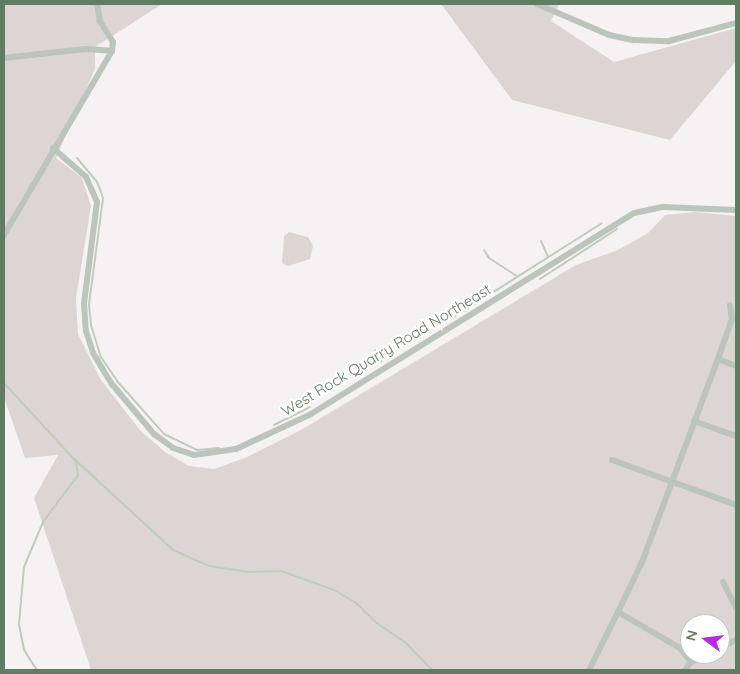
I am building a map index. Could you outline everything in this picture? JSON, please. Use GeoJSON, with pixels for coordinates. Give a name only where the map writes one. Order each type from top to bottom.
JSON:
{"type":"FeatureCollection","features":[{"type":"Feature","properties":{"kind":"street"},"geometry":{"type":"LineString","coordinates":[[4,235],[53,148],[112,51],[113,42],[100,21],[97,4]]}},
{"type":"Feature","properties":{"kind":"street"},"geometry":{"type":"LineString","coordinates":[[537,4],[610,35],[633,40],[669,41],[736,22]]}},
{"type":"Feature","properties":{"kind":"street"},"geometry":{"type":"LineString","coordinates":[[4,58],[86,49],[112,51]]}},
{"type":"Feature","properties":{"kind":"street","name":"West Rock Quarry Road Northeast"},"geometry":{"type":"LineString","coordinates":[[53,148],[86,177],[97,202],[84,304],[86,331],[93,353],[111,383],[152,432],[169,446],[194,455],[236,449],[311,414],[634,213],[663,207],[736,210]]}},
{"type":"Feature","properties":{"kind":"street"},"geometry":{"type":"LineString","coordinates":[[589,670],[642,562],[732,319],[730,306]]}},
{"type":"Feature","properties":{"kind":"street"},"geometry":{"type":"LineString","coordinates":[[718,359],[736,366]]}},
{"type":"Feature","properties":{"kind":"street"},"geometry":{"type":"LineString","coordinates":[[694,420],[736,436]]}},
{"type":"Feature","properties":{"kind":"street"},"geometry":{"type":"LineString","coordinates":[[612,460],[736,505]]}},
{"type":"Feature","properties":{"kind":"street"},"geometry":{"type":"LineString","coordinates":[[723,582],[736,608]]}},
{"type":"Feature","properties":{"kind":"street"},"geometry":{"type":"LineString","coordinates":[[618,612],[680,648]]}},
{"type":"Feature","properties":{"kind":"shaded area"},"geometry":{"type":"Polygon","coordinates":[[[4,4],[162,4],[95,47],[95,69],[56,158],[82,178],[91,206],[76,298],[78,334],[101,380],[140,430],[165,452],[189,466],[214,469],[245,458],[301,430],[576,265],[618,250],[648,233],[665,215],[695,212],[736,216],[736,670],[91,670],[34,498],[58,455],[25,458],[4,397],[4,4]]]}},
{"type":"Feature","properties":{"kind":"shaded area"},"geometry":{"type":"Polygon","coordinates":[[[441,4],[559,4],[551,21],[614,62],[736,28],[736,61],[670,140],[512,100],[441,4]]]}},
{"type":"Feature","properties":{"kind":"shaded area"},"geometry":{"type":"Polygon","coordinates":[[[289,232],[308,237],[313,246],[310,259],[288,266],[282,263],[284,236],[289,232]]]}},
{"type":"Feature","properties":{"kind":"waterway"},"geometry":{"type":"LineString","coordinates":[[77,158],[97,182],[103,198],[89,305],[91,325],[101,357],[117,381],[164,434],[197,450],[219,448]]}},
{"type":"Feature","properties":{"kind":"waterway"},"geometry":{"type":"LineString","coordinates":[[454,317],[602,223]]}},
{"type":"Feature","properties":{"kind":"waterway"},"geometry":{"type":"LineString","coordinates":[[540,279],[617,229]]}},
{"type":"Feature","properties":{"kind":"waterway"},"geometry":{"type":"LineString","coordinates":[[541,241],[548,257]]}},
{"type":"Feature","properties":{"kind":"waterway"},"geometry":{"type":"LineString","coordinates":[[484,250],[489,258],[517,276]]}},
{"type":"Feature","properties":{"kind":"waterway"},"geometry":{"type":"LineString","coordinates":[[479,291],[482,299]]}},
{"type":"Feature","properties":{"kind":"waterway"},"geometry":{"type":"LineString","coordinates":[[375,350],[381,361]]}},
{"type":"Feature","properties":{"kind":"waterway"},"geometry":{"type":"LineString","coordinates":[[4,383],[72,457],[173,550],[209,566],[249,572],[281,571],[334,590],[355,602],[378,624],[405,642],[432,670]]}},
{"type":"Feature","properties":{"kind":"waterway"},"geometry":{"type":"LineString","coordinates":[[274,425],[310,407]]}},
{"type":"Feature","properties":{"kind":"waterway"},"geometry":{"type":"LineString","coordinates":[[37,670],[24,650],[19,624],[24,567],[43,522],[78,475],[76,460]]}}]}
